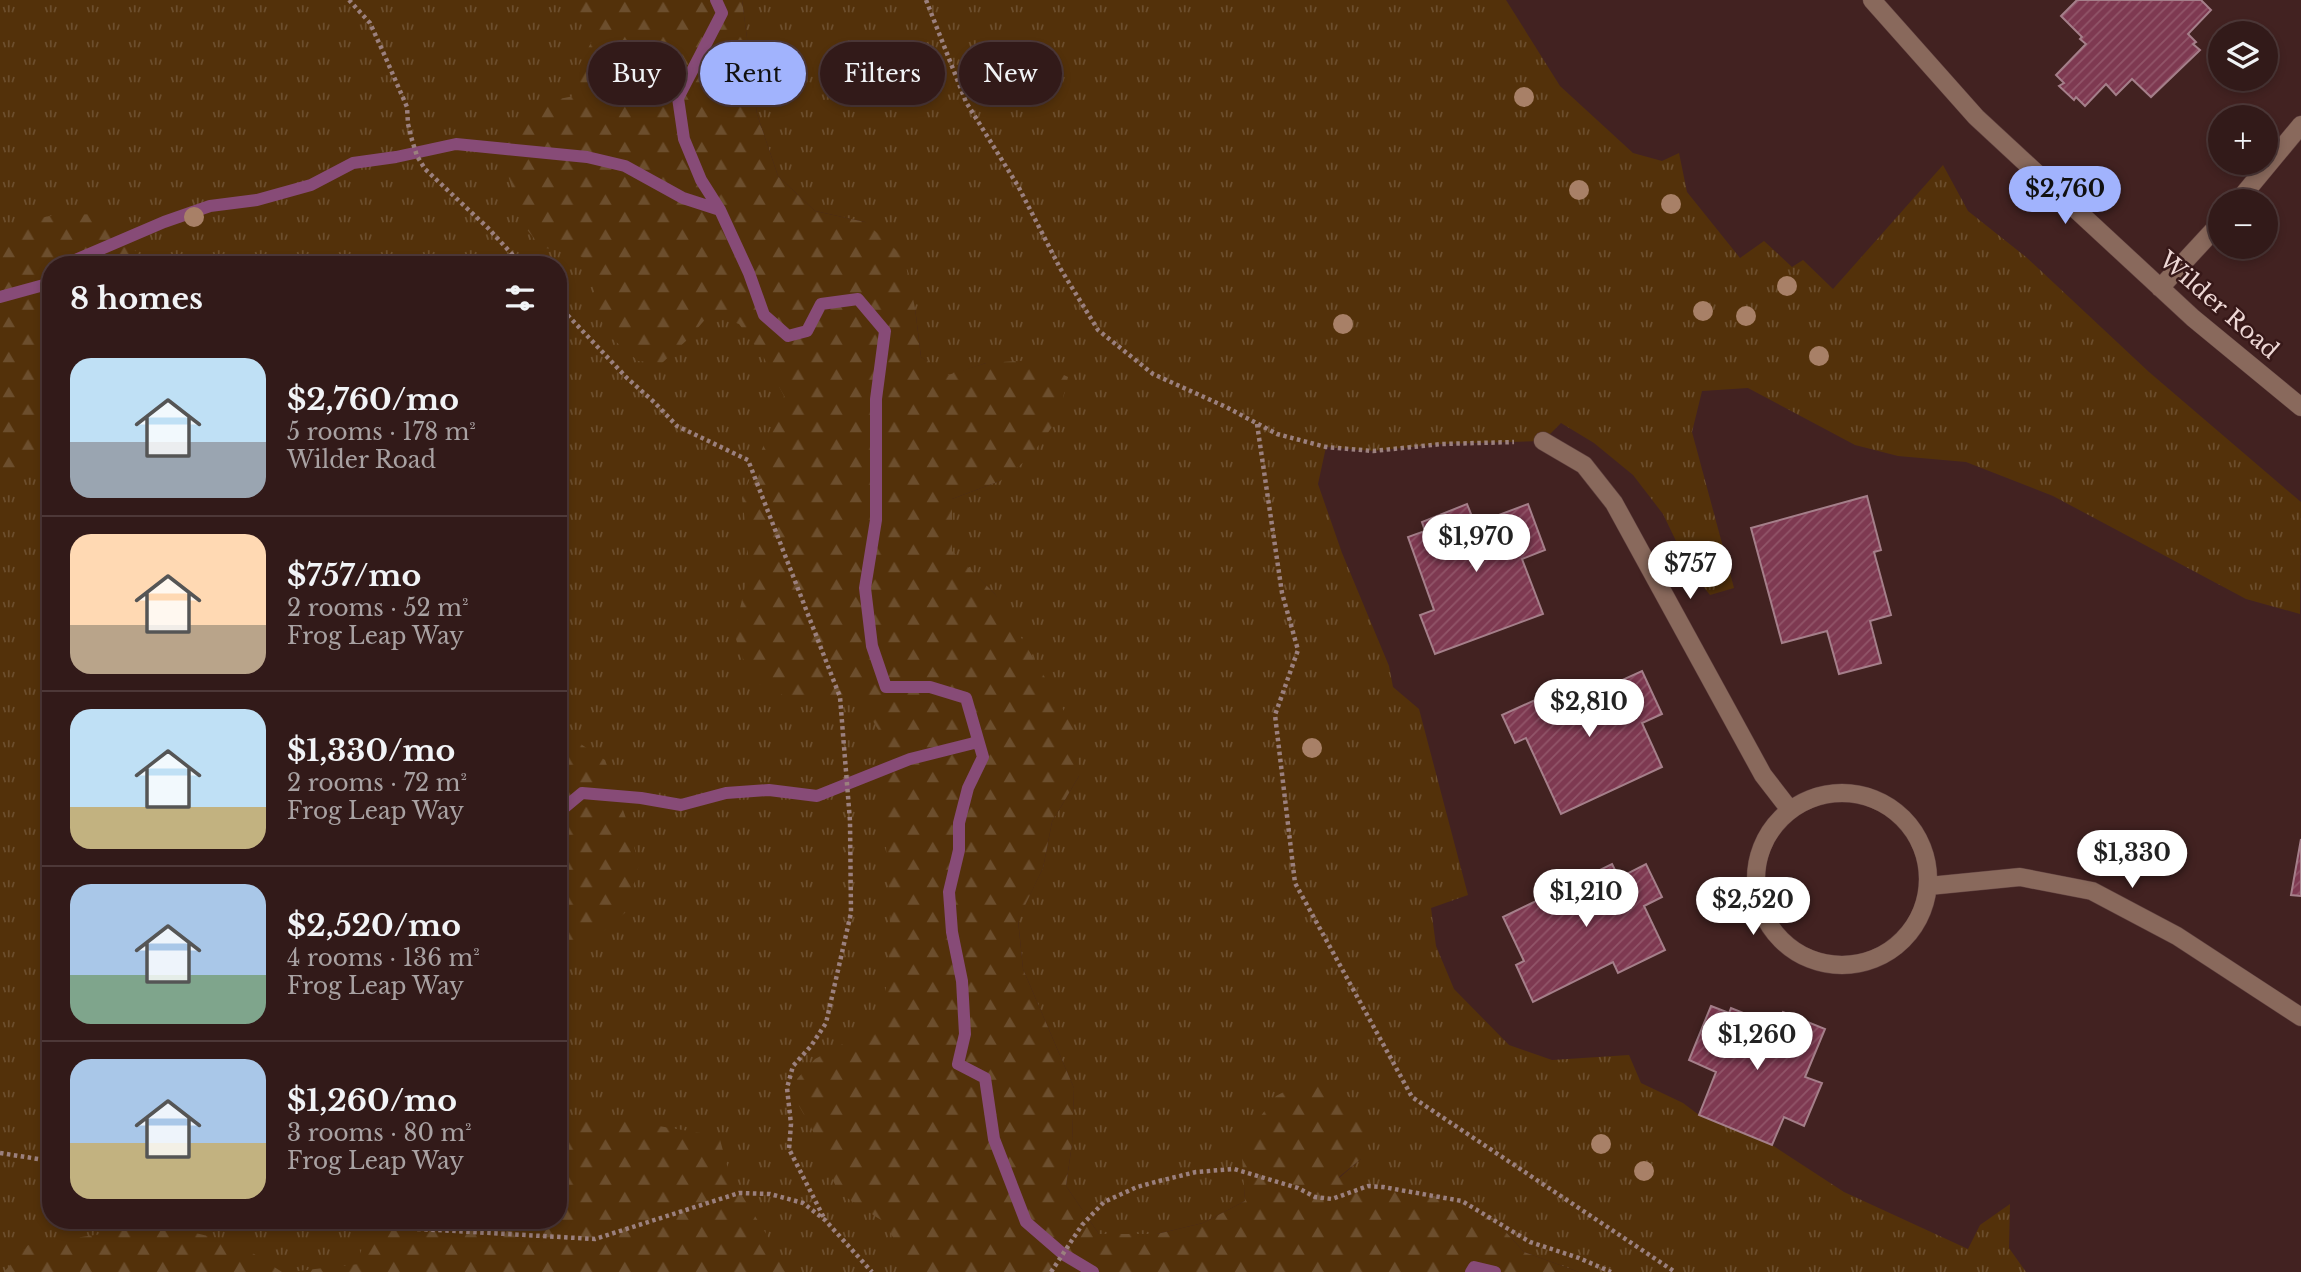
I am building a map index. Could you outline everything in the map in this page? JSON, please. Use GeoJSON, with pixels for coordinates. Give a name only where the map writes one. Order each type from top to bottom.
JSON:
{"type":"FeatureCollection","features":[{"type":"Feature","properties":{"kind":"street","name":"Wilder Road"},"geometry":{"type":"LineString","coordinates":[[1872,0],[1976,117],[2193,318],[2301,407]]}},
{"type":"Feature","properties":{"kind":"street"},"geometry":{"type":"LineString","coordinates":[[2248,189],[2301,124]]}},
{"type":"Feature","properties":{"kind":"street"},"geometry":{"type":"LineString","coordinates":[[2160,288],[2208,236]]}},
{"type":"Feature","properties":{"kind":"street"},"geometry":{"type":"LineString","coordinates":[[1543,441],[1584,465],[1614,503],[1763,775],[1790,810]]}},
{"type":"Feature","properties":{"kind":"street"},"geometry":{"type":"LineString","coordinates":[[1843,792],[1871,797],[1896,811],[1915,832],[1926,858],[1929,886],[1923,912],[1909,935],[1889,952],[1864,963],[1838,966],[1812,961],[1789,948],[1771,929],[1759,905],[1755,879],[1759,853],[1771,829],[1790,810],[1815,797],[1843,792]]}},
{"type":"Feature","properties":{"kind":"street"},"geometry":{"type":"LineString","coordinates":[[1929,886],[2020,877],[2092,891],[2177,936],[2301,1017]]}},
{"type":"Feature","properties":{"kind":"path"},"geometry":{"type":"LineString","coordinates":[[349,0],[370,23],[384,54],[407,107],[412,140],[425,169],[514,256]]}},
{"type":"Feature","properties":{"kind":"path"},"geometry":{"type":"LineString","coordinates":[[926,0],[966,102],[1018,186],[1060,268],[1098,330],[1153,374],[1277,434],[1326,447],[1373,451],[1442,444],[1543,441]]}},
{"type":"Feature","properties":{"kind":"path"},"geometry":{"type":"LineString","coordinates":[[567,315],[626,378],[677,426],[748,460],[840,697],[850,821],[851,913],[826,1023],[811,1046],[793,1066],[787,1088],[791,1124],[789,1149],[825,1220]]}},
{"type":"Feature","properties":{"kind":"path"},"geometry":{"type":"LineString","coordinates":[[1257,424],[1282,593],[1298,650],[1275,715],[1295,883],[1412,1097],[1675,1272]]}},
{"type":"Feature","properties":{"kind":"path"},"geometry":{"type":"LineString","coordinates":[[0,1153],[42,1160]]}},
{"type":"Feature","properties":{"kind":"path"},"geometry":{"type":"LineString","coordinates":[[1051,1272],[1082,1225],[1104,1202],[1137,1187],[1196,1172],[1234,1169],[1298,1188],[1315,1197],[1332,1199],[1368,1186],[1383,1186],[1462,1201],[1530,1242],[1611,1272]]}},
{"type":"Feature","properties":{"kind":"path"},"geometry":{"type":"LineString","coordinates":[[419,1229],[595,1239],[739,1193],[770,1194],[803,1203],[825,1220],[872,1272]]}},
{"type":"Feature","properties":{"kind":"green space"},"geometry":{"type":"Polygon","coordinates":[[[0,0],[637,0],[659,42],[588,42],[588,105],[686,105],[686,94],[849,407],[953,1272],[0,1272],[0,0]]]}},
{"type":"Feature","properties":{"kind":"green space"},"geometry":{"type":"Polygon","coordinates":[[[571,0],[742,0],[748,42],[700,42],[700,105],[756,105],[778,176],[815,211],[865,222],[904,257],[915,308],[921,357],[948,375],[986,363],[1034,360],[1068,377],[1058,419],[1030,457],[1000,481],[952,499],[952,551],[995,594],[1077,735],[1079,776],[1052,822],[1043,868],[1018,920],[1023,969],[1074,1088],[1072,1144],[1066,1186],[1099,1234],[1157,1234],[1203,1223],[1245,1201],[1241,1142],[1276,1096],[1314,1076],[1349,1097],[1369,1128],[1361,1159],[1339,1177],[1352,1192],[1368,1186],[1383,1187],[1462,1201],[1494,1219],[1524,1252],[1579,1272],[913,1272],[884,1222],[838,1192],[811,1127],[799,1106],[797,1079],[815,1059],[876,1026],[884,1010],[891,929],[879,731],[857,695],[793,700],[751,680],[734,634],[748,574],[748,544],[742,498],[784,396],[764,358],[739,324],[710,314],[662,363],[638,361],[606,333],[595,302],[593,264],[570,250],[542,248],[524,226],[500,150],[510,125],[534,104],[574,96],[575,73],[588,48],[588,105],[686,105],[686,42],[591,42],[593,39],[571,0]]]}},
{"type":"Feature","properties":{"kind":"green space"},"geometry":{"type":"Polygon","coordinates":[[[742,0],[1506,0],[1560,86],[1633,153],[1662,161],[1679,153],[1687,192],[1740,258],[1764,241],[1792,267],[1803,260],[1833,289],[1943,165],[1968,211],[2026,257],[2149,372],[2301,502],[2300,614],[2246,599],[2053,496],[1966,462],[1898,456],[1855,445],[1748,388],[1702,391],[1692,432],[1734,588],[1710,595],[1690,570],[1663,514],[1633,475],[1594,443],[1561,423],[1543,441],[1442,444],[1373,451],[1326,447],[1318,484],[1342,553],[1389,666],[1393,687],[1419,709],[1468,895],[1431,908],[1436,946],[1454,989],[1509,1045],[1552,1060],[1629,1055],[1641,1083],[1683,1103],[1699,1115],[1772,1145],[1844,1192],[1968,1249],[1980,1225],[2010,1204],[2009,1248],[2026,1272],[1579,1272],[1524,1252],[1494,1219],[1462,1201],[1383,1187],[1368,1186],[1352,1193],[1339,1178],[1361,1159],[1242,1142],[1245,1201],[1203,1223],[1157,1234],[1099,1234],[1066,1186],[1072,1144],[1074,1088],[1023,969],[1018,919],[1043,868],[1052,822],[1079,776],[995,594],[952,552],[952,499],[1000,481],[986,363],[948,376],[921,357],[915,308],[865,222],[815,211],[778,176],[756,105],[806,105],[806,42],[748,42],[742,0]]]}},
{"type":"Feature","properties":{"kind":"green space"},"geometry":{"type":"Polygon","coordinates":[[[102,214],[140,256],[42,256],[42,460],[21,475],[0,475],[0,227],[54,215],[102,214]]]}},
{"type":"Feature","properties":{"kind":"green space"},"geometry":{"type":"Polygon","coordinates":[[[567,739],[573,739],[605,760],[627,821],[639,865],[626,912],[590,942],[567,942],[567,739]]]}},
{"type":"Feature","properties":{"kind":"green space"},"geometry":{"type":"Polygon","coordinates":[[[604,1117],[719,1136],[730,1176],[790,1272],[289,1272],[359,1264],[365,1229],[567,1229],[567,1119],[604,1117]]]}},
{"type":"Feature","properties":{"kind":"green space"},"geometry":{"type":"Polygon","coordinates":[[[135,1229],[179,1229],[237,1243],[282,1272],[4,1272],[28,1245],[135,1229]]]}},
{"type":"Feature","properties":{"kind":"building"},"geometry":{"type":"Polygon","coordinates":[[[2077,0],[2201,0],[2211,10],[2188,34],[2200,50],[2151,97],[2132,79],[2116,95],[2106,84],[2085,106],[2059,86],[2064,83],[2056,75],[2086,44],[2061,16],[2077,0]]]}},
{"type":"Feature","properties":{"kind":"building"},"geometry":{"type":"Polygon","coordinates":[[[1867,496],[1881,550],[1874,552],[1891,615],[1870,621],[1881,663],[1839,674],[1827,631],[1782,643],[1751,528],[1867,496]]]}},
{"type":"Feature","properties":{"kind":"building"},"geometry":{"type":"Polygon","coordinates":[[[1467,504],[1475,524],[1528,504],[1545,550],[1522,559],[1543,614],[1435,654],[1420,615],[1434,610],[1408,537],[1425,531],[1422,522],[1467,504]]]}},
{"type":"Feature","properties":{"kind":"building"},"geometry":{"type":"Polygon","coordinates":[[[1642,671],[1662,714],[1642,723],[1662,767],[1561,814],[1526,738],[1515,743],[1502,715],[1575,682],[1583,698],[1642,671]]]}},
{"type":"Feature","properties":{"kind":"building"},"geometry":{"type":"Polygon","coordinates":[[[2301,839],[2301,896],[2291,895],[2301,839]]]}},
{"type":"Feature","properties":{"kind":"building"},"geometry":{"type":"Polygon","coordinates":[[[1612,864],[1619,878],[1646,864],[1662,897],[1644,906],[1665,950],[1618,973],[1613,962],[1533,1002],[1516,965],[1524,961],[1503,917],[1612,864]]]}},
{"type":"Feature","properties":{"kind":"building"},"geometry":{"type":"Polygon","coordinates":[[[1711,1006],[1729,1013],[1731,1008],[1761,1020],[1757,1030],[1773,1037],[1783,1012],[1825,1029],[1805,1077],[1822,1083],[1804,1126],[1784,1117],[1772,1145],[1699,1115],[1716,1072],[1689,1060],[1711,1006]]]}},
{"type":"Feature","properties":{"kind":"waterway"},"geometry":{"type":"LineString","coordinates":[[716,0],[722,13],[678,98],[684,139],[701,180],[720,210],[749,273],[764,315],[788,336],[807,331],[821,304],[858,299],[885,331],[876,399],[876,520],[865,588],[872,646],[886,687],[930,687],[966,698],[983,757],[968,788],[959,823],[959,850],[949,892],[952,932],[962,981],[965,1034],[958,1064],[985,1078],[994,1139],[1026,1222],[1063,1254],[1093,1272]]}},
{"type":"Feature","properties":{"kind":"waterway"},"geometry":{"type":"LineString","coordinates":[[85,256],[164,222],[210,206],[257,200],[311,185],[353,163],[456,144],[587,157],[625,166],[683,198],[720,210]]}},
{"type":"Feature","properties":{"kind":"waterway"},"geometry":{"type":"LineString","coordinates":[[0,297],[42,285]]}},
{"type":"Feature","properties":{"kind":"waterway"},"geometry":{"type":"LineString","coordinates":[[567,806],[582,793],[641,798],[681,805],[726,793],[769,790],[817,796],[910,759],[978,742]]}},
{"type":"Feature","properties":{"kind":"waterway"},"geometry":{"type":"LineString","coordinates":[[1471,1272],[1474,1267],[1495,1272]]}}]}
